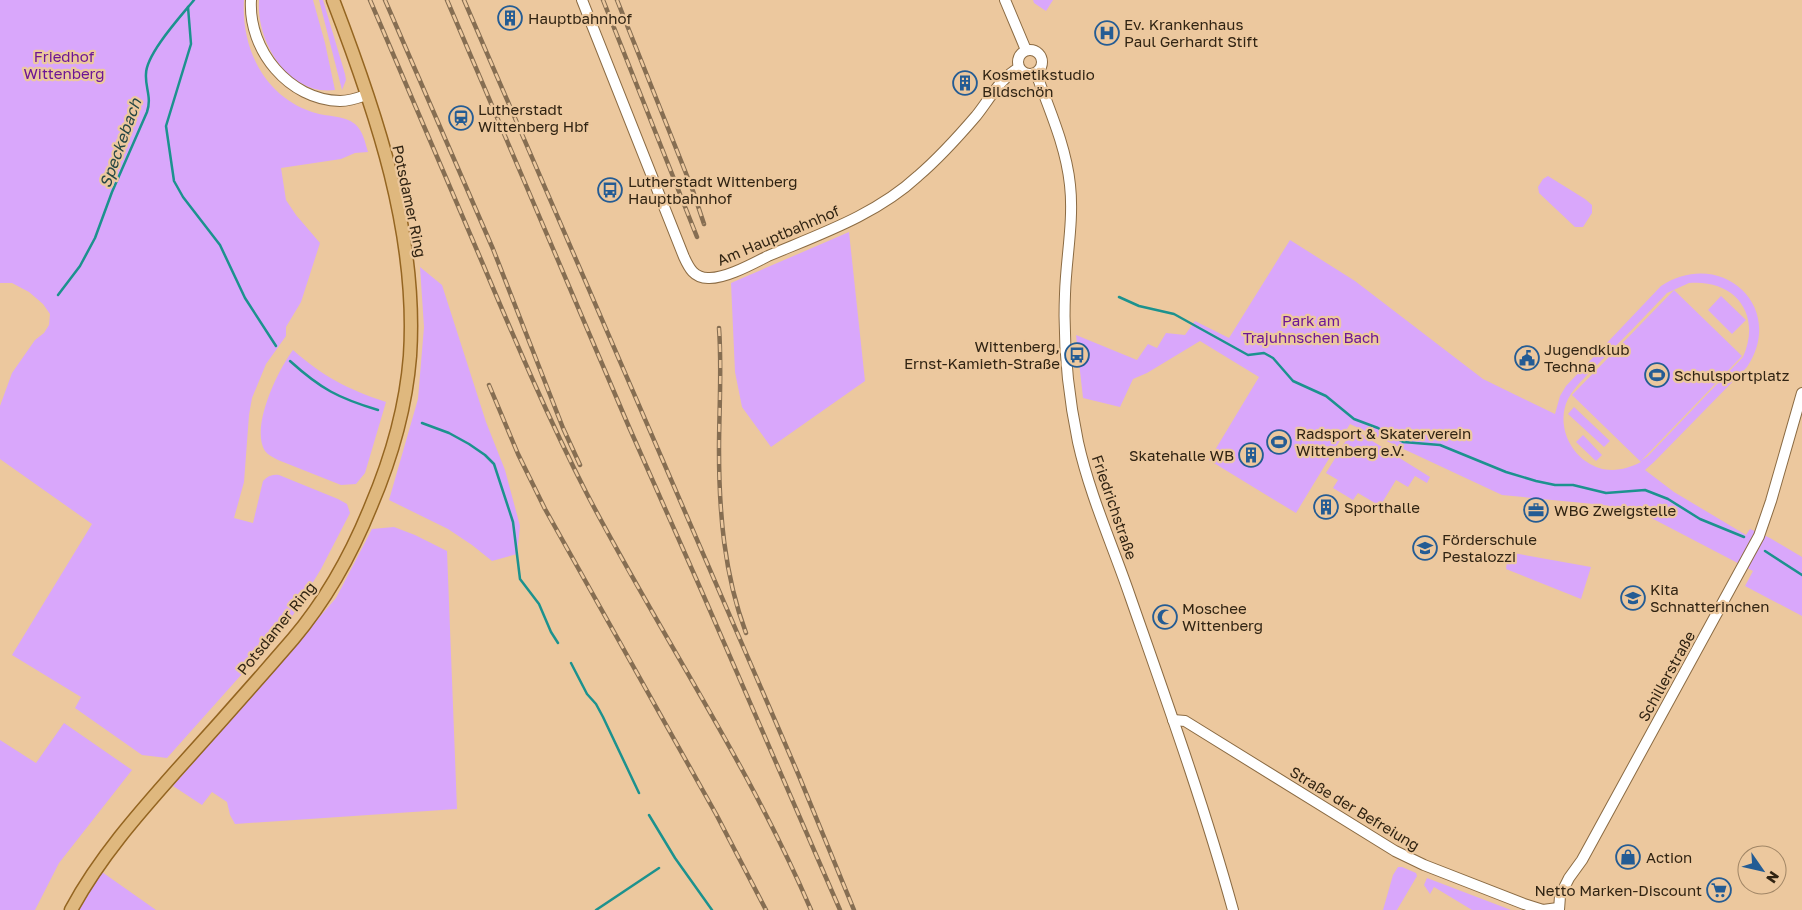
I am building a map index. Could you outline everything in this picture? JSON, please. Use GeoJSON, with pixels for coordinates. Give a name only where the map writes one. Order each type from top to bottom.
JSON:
{"type":"FeatureCollection","features":[{"type":"Feature","properties":{"kind":"main road","name":"Potsdamer Ring"},"geometry":{"type":"LineString","coordinates":[[71,910],[90,877],[121,834],[308,620],[350,552],[378,490],[391,449],[405,392],[410,358],[411,310],[407,261],[399,213],[385,157],[333,0]]}},
{"type":"Feature","properties":{"kind":"street"},"geometry":{"type":"LineString","coordinates":[[251,0],[254,26],[259,42],[272,66],[287,81],[305,92],[332,100],[352,100],[366,95]]}},
{"type":"Feature","properties":{"kind":"street","name":"Am Hauptbahnhof"},"geometry":{"type":"LineString","coordinates":[[582,0],[684,257],[693,273],[707,278],[714,278],[736,270],[851,220],[888,200],[918,177],[942,154],[975,117],[999,86],[1019,68]]}},
{"type":"Feature","properties":{"kind":"street","name":"Friedrichstraße"},"geometry":{"type":"LineString","coordinates":[[1005,0],[1026,50],[1036,52],[1042,59],[1040,68],[1036,73],[1062,146],[1070,182],[1071,200],[1065,282],[1065,332],[1072,405],[1082,456],[1094,502],[1128,590],[1173,720],[1233,910]]}},
{"type":"Feature","properties":{"kind":"street"},"geometry":{"type":"LineString","coordinates":[[1026,50],[1018,57],[1019,68],[1026,74],[1036,73]]}},
{"type":"Feature","properties":{"kind":"street","name":"Schillerstraße"},"geometry":{"type":"LineString","coordinates":[[1558,909],[1560,896],[1569,878],[1589,847],[1756,541],[1768,513],[1802,393]]}},
{"type":"Feature","properties":{"kind":"street","name":"Straße der Befreiung"},"geometry":{"type":"LineString","coordinates":[[1173,720],[1185,721],[1407,858],[1543,910],[1558,909]]}},
{"type":"Feature","properties":{"kind":"green space","name":"Friedhof Wittenberg"},"geometry":{"type":"Polygon","coordinates":[[[0,0],[244,0],[247,36],[259,68],[269,82],[295,105],[317,114],[351,121],[362,133],[368,152],[355,153],[341,159],[281,168],[286,200],[320,243],[301,302],[286,327],[286,336],[266,364],[252,398],[244,482],[234,518],[253,523],[263,481],[274,475],[279,475],[338,499],[347,504],[350,513],[321,569],[293,615],[167,758],[142,755],[75,708],[81,697],[12,655],[92,524],[0,459],[0,406],[12,373],[35,340],[44,333],[49,325],[50,314],[43,304],[29,292],[12,283],[0,283],[0,0]]]}},
{"type":"Feature","properties":{"kind":"green space"},"geometry":{"type":"Polygon","coordinates":[[[259,0],[313,0],[335,90],[318,90],[303,84],[278,63],[269,49],[263,33],[259,16],[259,0]]]}},
{"type":"Feature","properties":{"kind":"green space"},"geometry":{"type":"Polygon","coordinates":[[[319,0],[323,0],[345,74],[346,80],[342,90],[319,0]]]}},
{"type":"Feature","properties":{"kind":"green space"},"geometry":{"type":"Polygon","coordinates":[[[1033,0],[1053,0],[1046,11],[1034,3],[1033,0]]]}},
{"type":"Feature","properties":{"kind":"green space"},"geometry":{"type":"Polygon","coordinates":[[[1548,176],[1592,205],[1592,213],[1583,227],[1575,227],[1539,193],[1538,187],[1543,179],[1548,176]]]}},
{"type":"Feature","properties":{"kind":"green space"},"geometry":{"type":"Polygon","coordinates":[[[849,232],[865,381],[771,447],[742,407],[735,372],[731,283],[849,232]]]}},
{"type":"Feature","properties":{"kind":"green space","name":"Park am Trajuhnschen Bach"},"geometry":{"type":"Polygon","coordinates":[[[1290,240],[1355,281],[1483,379],[1555,414],[1560,396],[1566,386],[1661,286],[1684,276],[1705,274],[1725,279],[1742,289],[1753,305],[1759,324],[1757,345],[1747,367],[1645,470],[1674,492],[1746,535],[1750,529],[1770,538],[1802,557],[1802,616],[1745,586],[1753,571],[1638,511],[1604,505],[1502,495],[1350,424],[1296,513],[1209,460],[1259,377],[1200,341],[1147,373],[1133,379],[1120,407],[1083,398],[1076,335],[1137,360],[1148,344],[1157,348],[1166,333],[1185,335],[1195,321],[1229,338],[1290,240]],[[1689,283],[1667,293],[1583,379],[1571,394],[1565,407],[1564,425],[1566,434],[1574,450],[1587,462],[1600,468],[1614,470],[1641,462],[1572,395],[1674,290],[1742,356],[1641,461],[1743,357],[1748,341],[1749,327],[1746,314],[1740,302],[1731,293],[1720,287],[1705,283],[1689,283]]]}},
{"type":"Feature","properties":{"kind":"green space"},"geometry":{"type":"Polygon","coordinates":[[[420,267],[442,285],[486,422],[505,470],[520,526],[517,554],[492,561],[448,529],[389,500],[418,399],[424,327],[420,267]]]}},
{"type":"Feature","properties":{"kind":"green space"},"geometry":{"type":"Polygon","coordinates":[[[1721,296],[1746,320],[1732,334],[1708,310],[1721,296]]]}},
{"type":"Feature","properties":{"kind":"green space"},"geometry":{"type":"Polygon","coordinates":[[[293,350],[315,368],[336,381],[386,402],[365,473],[356,484],[341,485],[278,460],[265,451],[261,441],[263,414],[280,371],[293,350]]]}},
{"type":"Feature","properties":{"kind":"green space"},"geometry":{"type":"Polygon","coordinates":[[[1574,407],[1610,441],[1604,447],[1568,414],[1574,407]]]}},
{"type":"Feature","properties":{"kind":"green space"},"geometry":{"type":"Polygon","coordinates":[[[1353,429],[1430,477],[1427,483],[1415,476],[1408,487],[1396,480],[1380,506],[1358,493],[1353,500],[1333,488],[1338,480],[1326,473],[1353,429]]]}},
{"type":"Feature","properties":{"kind":"green space"},"geometry":{"type":"Polygon","coordinates":[[[1583,435],[1602,455],[1596,461],[1576,442],[1583,435]]]}},
{"type":"Feature","properties":{"kind":"green space"},"geometry":{"type":"Polygon","coordinates":[[[394,527],[447,551],[457,809],[235,824],[230,815],[227,802],[212,792],[202,805],[173,786],[336,598],[372,529],[394,527]]]}},
{"type":"Feature","properties":{"kind":"green space"},"geometry":{"type":"Polygon","coordinates":[[[1508,552],[1591,567],[1581,599],[1506,569],[1508,552]]]}},
{"type":"Feature","properties":{"kind":"green space"},"geometry":{"type":"Polygon","coordinates":[[[64,723],[132,770],[59,863],[35,910],[0,910],[0,740],[36,763],[64,723]]]}},
{"type":"Feature","properties":{"kind":"green space"},"geometry":{"type":"Polygon","coordinates":[[[1398,867],[1416,873],[1417,876],[1397,910],[1383,910],[1393,875],[1398,867]]]}},
{"type":"Feature","properties":{"kind":"green space"},"geometry":{"type":"Polygon","coordinates":[[[102,872],[156,910],[79,910],[102,872]]]}},
{"type":"Feature","properties":{"kind":"green space"},"geometry":{"type":"Polygon","coordinates":[[[1427,878],[1511,910],[1472,910],[1434,887],[1430,894],[1424,885],[1427,878]]]}},
{"type":"Feature","properties":{"kind":"waterway","name":"Speckebach"},"geometry":{"type":"LineString","coordinates":[[58,295],[80,266],[95,238],[112,192],[147,112],[149,97],[146,74],[152,56],[165,36],[194,0]]}},
{"type":"Feature","properties":{"kind":"waterway"},"geometry":{"type":"LineString","coordinates":[[188,7],[191,44],[166,126],[174,181],[183,197],[220,245],[245,298],[276,346]]}},
{"type":"Feature","properties":{"kind":"waterway"},"geometry":{"type":"LineString","coordinates":[[1119,297],[1139,306],[1174,314],[1248,355],[1264,353],[1273,358],[1293,381],[1326,396],[1354,419],[1378,428],[1403,442],[1440,445],[1506,472],[1555,485],[1573,485],[1606,493],[1645,490],[1668,499],[1700,519],[1744,537]]}},
{"type":"Feature","properties":{"kind":"waterway"},"geometry":{"type":"LineString","coordinates":[[290,361],[311,379],[331,392],[378,410]]}},
{"type":"Feature","properties":{"kind":"waterway"},"geometry":{"type":"LineString","coordinates":[[422,423],[449,433],[469,444],[494,464],[513,522],[520,579],[539,604],[558,643]]}},
{"type":"Feature","properties":{"kind":"waterway"},"geometry":{"type":"LineString","coordinates":[[1765,551],[1802,575]]}},
{"type":"Feature","properties":{"kind":"waterway"},"geometry":{"type":"LineString","coordinates":[[571,663],[587,694],[596,704],[603,717],[639,793]]}},
{"type":"Feature","properties":{"kind":"waterway"},"geometry":{"type":"LineString","coordinates":[[649,815],[675,858],[712,910]]}},
{"type":"Feature","properties":{"kind":"waterway"},"geometry":{"type":"LineString","coordinates":[[596,910],[659,868]]}},
{"type":"Feature","properties":{"kind":"railway"},"geometry":{"type":"LineString","coordinates":[[370,0],[545,408],[615,546],[760,804],[787,856],[811,910]]}},
{"type":"Feature","properties":{"kind":"railway"},"geometry":{"type":"LineString","coordinates":[[385,0],[493,249],[563,428],[580,465]]}},
{"type":"Feature","properties":{"kind":"railway"},"geometry":{"type":"LineString","coordinates":[[447,0],[629,427],[840,910]]}},
{"type":"Feature","properties":{"kind":"railway"},"geometry":{"type":"LineString","coordinates":[[464,0],[799,776],[854,910]]}},
{"type":"Feature","properties":{"kind":"railway"},"geometry":{"type":"LineString","coordinates":[[603,0],[697,237]]}},
{"type":"Feature","properties":{"kind":"railway"},"geometry":{"type":"LineString","coordinates":[[617,0],[693,191],[704,224]]}},
{"type":"Feature","properties":{"kind":"railway"},"geometry":{"type":"LineString","coordinates":[[719,328],[719,473],[724,543],[732,588],[746,633]]}},
{"type":"Feature","properties":{"kind":"railway"},"geometry":{"type":"LineString","coordinates":[[489,385],[518,454],[545,509],[716,814],[766,910]]}},
{"type":"Feature","properties":{"kind":"place","name":"Hauptbahnhof"},"geometry":{"type":"Point","coordinates":[510,18]}},
{"type":"Feature","properties":{"kind":"place","name":"Ev. Krankenhaus Paul Gerhardt Stift"},"geometry":{"type":"Point","coordinates":[1107,33]}},
{"type":"Feature","properties":{"kind":"place","name":"Kosmetikstudio Bildschön"},"geometry":{"type":"Point","coordinates":[965,83]}},
{"type":"Feature","properties":{"kind":"place","name":"Lutherstadt Wittenberg Hbf"},"geometry":{"type":"Point","coordinates":[461,118]}},
{"type":"Feature","properties":{"kind":"place","name":"Lutherstadt Wittenberg Hauptbahnhof"},"geometry":{"type":"Point","coordinates":[610,190]}},
{"type":"Feature","properties":{"kind":"place","name":"Wittenberg, Ernst-Kamieth-Straße"},"geometry":{"type":"Point","coordinates":[1077,355]}},
{"type":"Feature","properties":{"kind":"place","name":"Jugendklub Techna"},"geometry":{"type":"Point","coordinates":[1527,358]}},
{"type":"Feature","properties":{"kind":"place","name":"Schulsportplatz"},"geometry":{"type":"Point","coordinates":[1657,375]}},
{"type":"Feature","properties":{"kind":"place","name":"Radsport & Skaterverein Wittenberg e.V."},"geometry":{"type":"Point","coordinates":[1279,442]}},
{"type":"Feature","properties":{"kind":"place","name":"Skatehalle WB"},"geometry":{"type":"Point","coordinates":[1251,455]}},
{"type":"Feature","properties":{"kind":"place","name":"Sporthalle"},"geometry":{"type":"Point","coordinates":[1326,507]}},
{"type":"Feature","properties":{"kind":"place","name":"WBG Zweigstelle"},"geometry":{"type":"Point","coordinates":[1536,510]}},
{"type":"Feature","properties":{"kind":"place","name":"Förderschule Pestalozzi"},"geometry":{"type":"Point","coordinates":[1425,548]}},
{"type":"Feature","properties":{"kind":"place","name":"Kita Schnatterinchen"},"geometry":{"type":"Point","coordinates":[1633,598]}},
{"type":"Feature","properties":{"kind":"place","name":"Moschee Wittenberg"},"geometry":{"type":"Point","coordinates":[1165,617]}},
{"type":"Feature","properties":{"kind":"place","name":"Action"},"geometry":{"type":"Point","coordinates":[1628,857]}},
{"type":"Feature","properties":{"kind":"place","name":"Netto Marken-Discount"},"geometry":{"type":"Point","coordinates":[1719,890]}}]}
